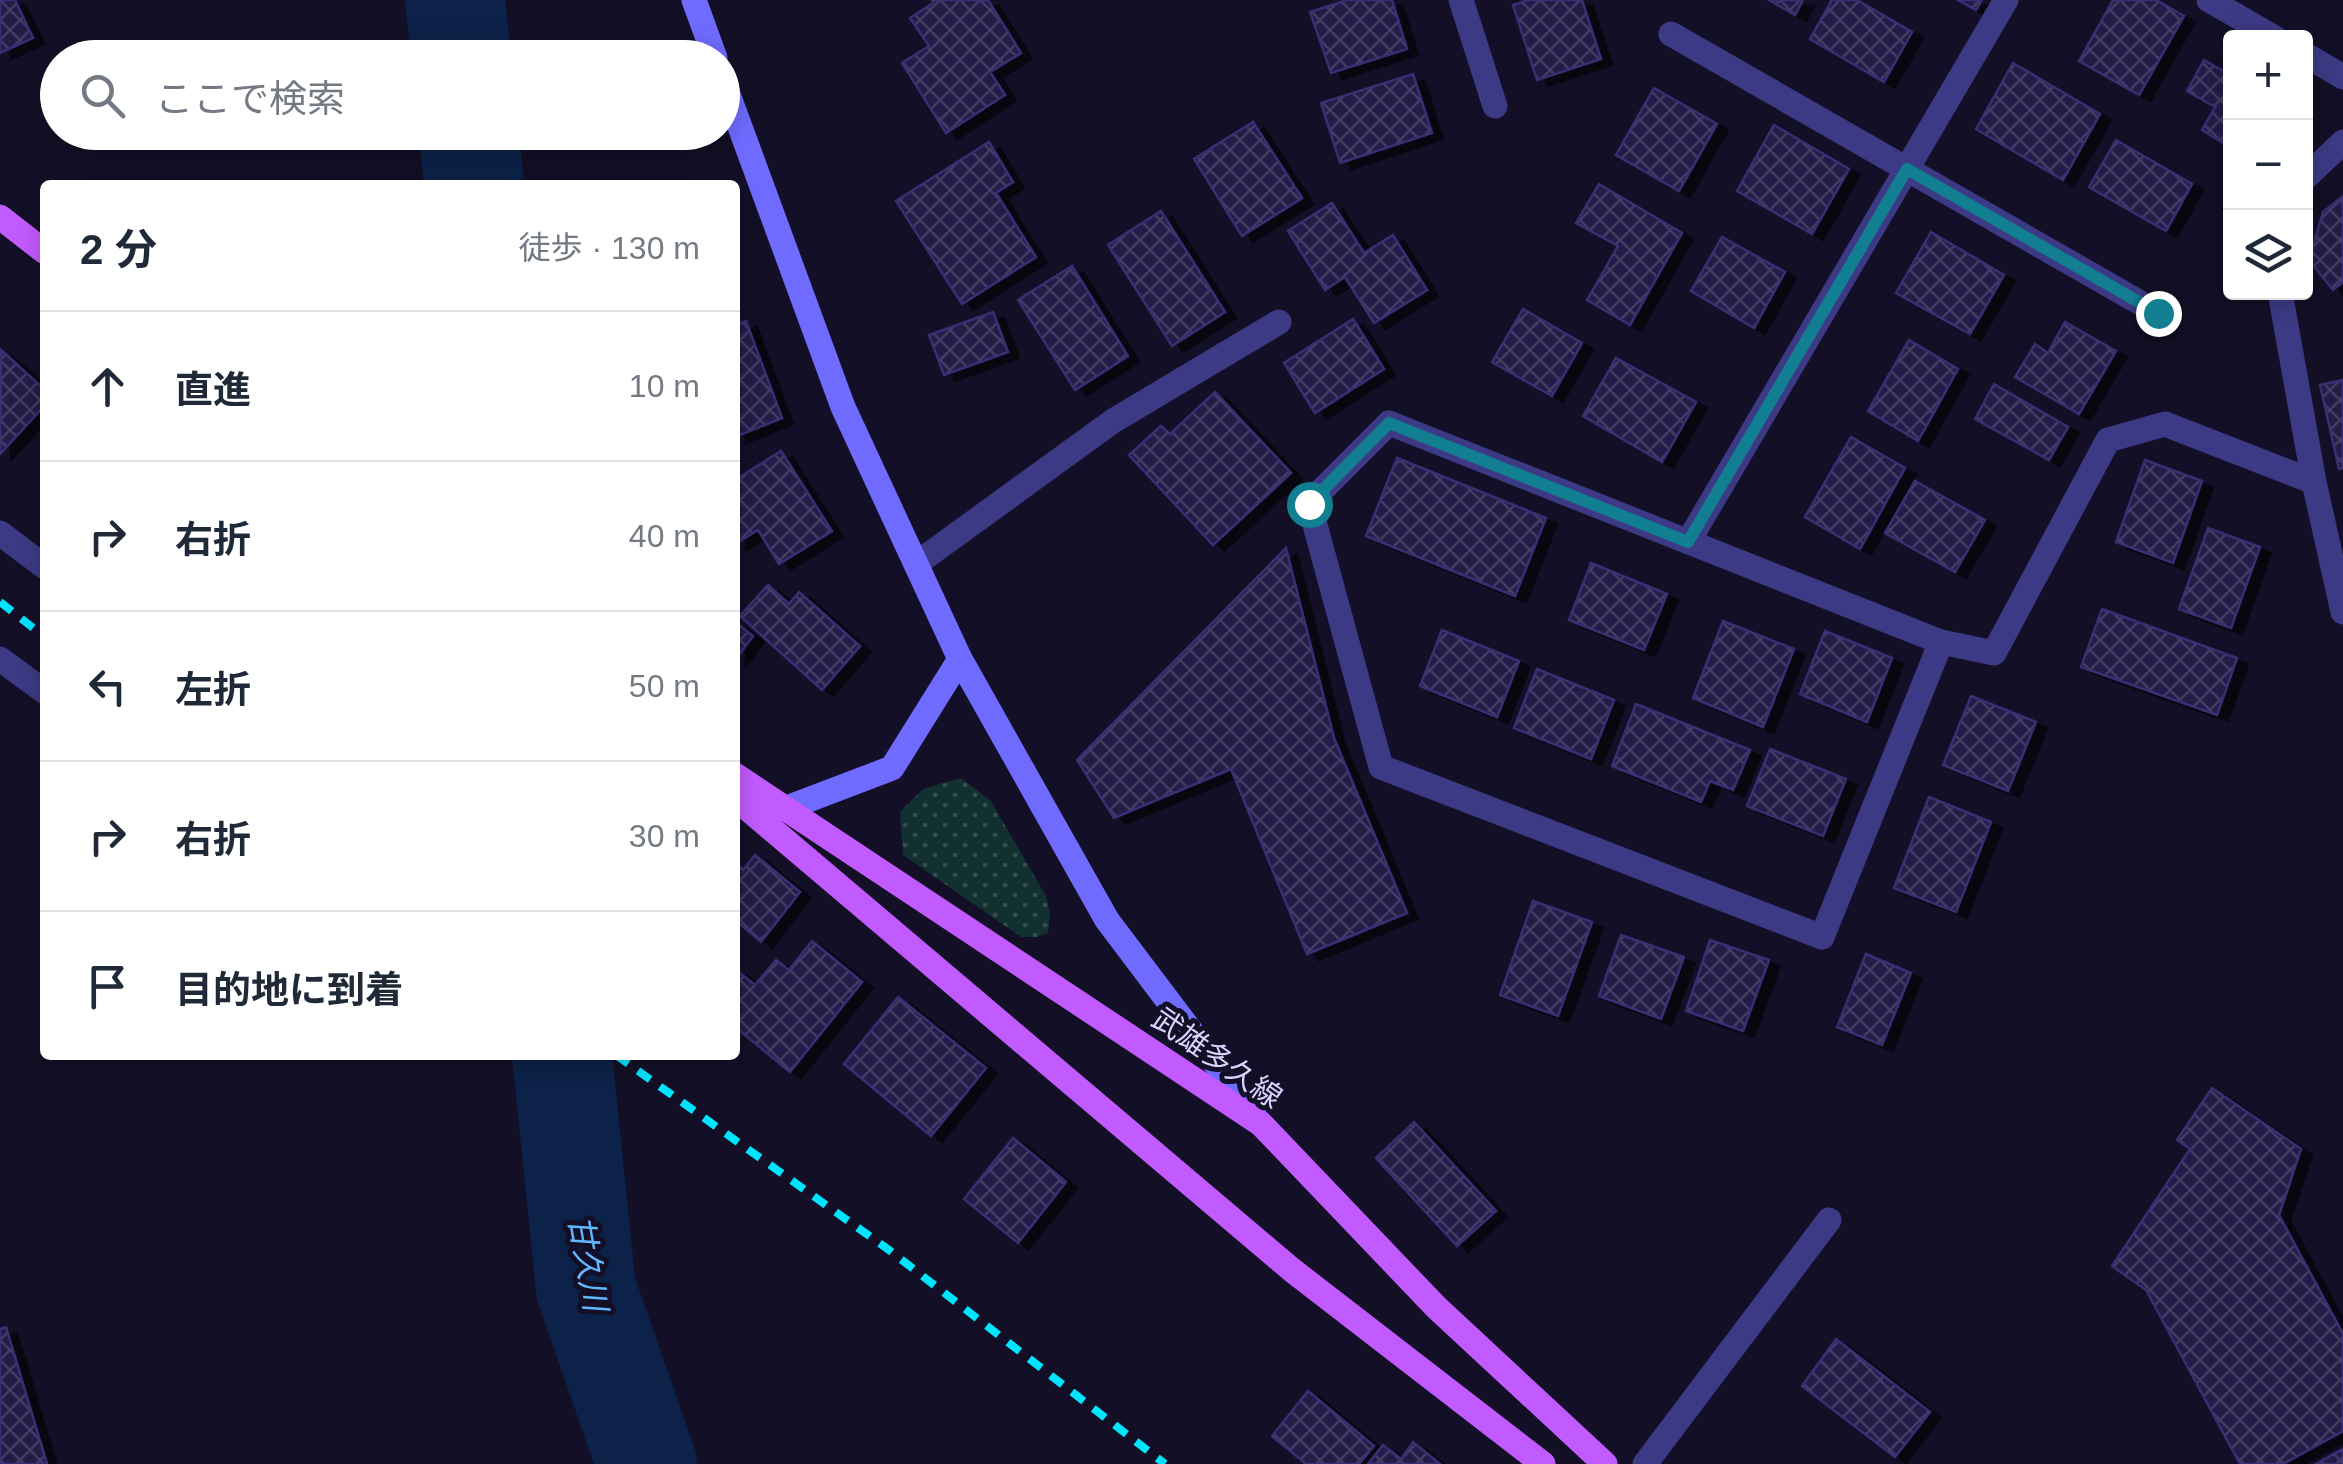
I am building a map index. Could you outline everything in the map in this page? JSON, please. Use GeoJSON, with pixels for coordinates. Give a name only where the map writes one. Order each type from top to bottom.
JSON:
{"type":"FeatureCollection","features":[{"type":"Feature","properties":{"kind":"main road"},"geometry":{"type":"LineString","coordinates":[[0,217],[40,248]]}},
{"type":"Feature","properties":{"kind":"main road","name":"武雄多久線"},"geometry":{"type":"LineString","coordinates":[[740,778],[1260,1124],[1436,1308],[1606,1464]]}},
{"type":"Feature","properties":{"kind":"main road"},"geometry":{"type":"LineString","coordinates":[[740,802],[1292,1270],[1543,1464]]}},
{"type":"Feature","properties":{"kind":"street"},"geometry":{"type":"LineString","coordinates":[[694,0],[708,40]]}},
{"type":"Feature","properties":{"kind":"street"},"geometry":{"type":"LineString","coordinates":[[1461,0],[1495,106]]}},
{"type":"Feature","properties":{"kind":"street"},"geometry":{"type":"LineString","coordinates":[[1688,542],[2006,0]]}},
{"type":"Feature","properties":{"kind":"street"},"geometry":{"type":"LineString","coordinates":[[2209,0],[2260,30]]}},
{"type":"Feature","properties":{"kind":"street"},"geometry":{"type":"LineString","coordinates":[[1670,34],[2158,313]]}},
{"type":"Feature","properties":{"kind":"street"},"geometry":{"type":"LineString","coordinates":[[2313,59],[2343,77]]}},
{"type":"Feature","properties":{"kind":"street"},"geometry":{"type":"LineString","coordinates":[[740,127],[843,408],[960,659],[1108,920],[1260,1124]]}},
{"type":"Feature","properties":{"kind":"street"},"geometry":{"type":"LineString","coordinates":[[2313,171],[2343,142]]}},
{"type":"Feature","properties":{"kind":"street"},"geometry":{"type":"LineString","coordinates":[[2281,300],[2314,482],[2335,540],[2343,612]]}},
{"type":"Feature","properties":{"kind":"street"},"geometry":{"type":"LineString","coordinates":[[916,564],[1112,421],[1279,322]]}},
{"type":"Feature","properties":{"kind":"street"},"geometry":{"type":"LineString","coordinates":[[1941,642],[1822,937],[1381,767],[1309,504],[1389,423],[1941,642],[1994,653],[2108,440],[2166,424],[2314,482]]}},
{"type":"Feature","properties":{"kind":"street"},"geometry":{"type":"LineString","coordinates":[[0,533],[40,563]]}},
{"type":"Feature","properties":{"kind":"street"},"geometry":{"type":"LineString","coordinates":[[0,659],[40,688]]}},
{"type":"Feature","properties":{"kind":"street"},"geometry":{"type":"LineString","coordinates":[[787,808],[892,768],[960,659]]}},
{"type":"Feature","properties":{"kind":"street"},"geometry":{"type":"LineString","coordinates":[[1645,1464],[1829,1220]]}},
{"type":"Feature","properties":{"kind":"green space"},"geometry":{"type":"Polygon","coordinates":[[[961,778],[991,801],[1046,896],[1050,913],[1048,933],[1021,937],[903,855],[900,812],[923,789],[961,778]]]}},
{"type":"Feature","properties":{"kind":"building"},"geometry":{"type":"Polygon","coordinates":[[[0,0],[15,0],[33,38],[0,53],[0,0]]]}},
{"type":"Feature","properties":{"kind":"building"},"geometry":{"type":"Polygon","coordinates":[[[932,0],[988,0],[1021,53],[990,72],[1005,95],[946,133],[902,63],[929,46],[910,18],[932,0]]]}},
{"type":"Feature","properties":{"kind":"building"},"geometry":{"type":"Polygon","coordinates":[[[1347,0],[1392,0],[1407,49],[1331,73],[1310,12],[1347,0]]]}},
{"type":"Feature","properties":{"kind":"building"},"geometry":{"type":"Polygon","coordinates":[[[1528,0],[1582,0],[1601,59],[1537,80],[1513,5],[1528,0]]]}},
{"type":"Feature","properties":{"kind":"building"},"geometry":{"type":"Polygon","coordinates":[[[1769,0],[1803,0],[1795,15],[1769,0]]]}},
{"type":"Feature","properties":{"kind":"building"},"geometry":{"type":"Polygon","coordinates":[[[1832,0],[1857,0],[1912,32],[1884,82],[1810,39],[1832,0]]]}},
{"type":"Feature","properties":{"kind":"building"},"geometry":{"type":"Polygon","coordinates":[[[1958,0],[1982,0],[1976,10],[1958,0]]]}},
{"type":"Feature","properties":{"kind":"building"},"geometry":{"type":"Polygon","coordinates":[[[2113,0],[2156,0],[2184,16],[2139,95],[2079,61],[2113,0]]]}},
{"type":"Feature","properties":{"kind":"building"},"geometry":{"type":"Polygon","coordinates":[[[2204,60],[2223,71],[2223,143],[2202,130],[2215,107],[2187,91],[2204,60]]]}},
{"type":"Feature","properties":{"kind":"building"},"geometry":{"type":"Polygon","coordinates":[[[2013,63],[2100,114],[2063,180],[1976,129],[2013,63]]]}},
{"type":"Feature","properties":{"kind":"building"},"geometry":{"type":"Polygon","coordinates":[[[1413,74],[1432,133],[1340,163],[1321,103],[1413,74]]]}},
{"type":"Feature","properties":{"kind":"building"},"geometry":{"type":"Polygon","coordinates":[[[1654,88],[1717,124],[1679,191],[1616,155],[1654,88]]]}},
{"type":"Feature","properties":{"kind":"building"},"geometry":{"type":"Polygon","coordinates":[[[1253,122],[1302,198],[1242,236],[1194,159],[1253,122]]]}},
{"type":"Feature","properties":{"kind":"building"},"geometry":{"type":"Polygon","coordinates":[[[1774,125],[1849,169],[1812,234],[1737,191],[1774,125]]]}},
{"type":"Feature","properties":{"kind":"building"},"geometry":{"type":"Polygon","coordinates":[[[2116,140],[2192,184],[2166,231],[2089,187],[2116,140]]]}},
{"type":"Feature","properties":{"kind":"building"},"geometry":{"type":"Polygon","coordinates":[[[989,142],[1013,182],[996,193],[1036,257],[962,304],[896,201],[989,142]]]}},
{"type":"Feature","properties":{"kind":"building"},"geometry":{"type":"Polygon","coordinates":[[[1599,184],[1682,233],[1630,325],[1587,300],[1618,246],[1576,223],[1599,184]]]}},
{"type":"Feature","properties":{"kind":"building"},"geometry":{"type":"Polygon","coordinates":[[[2343,196],[2343,282],[2333,290],[2313,265],[2313,246],[2323,212],[2343,196]]]}},
{"type":"Feature","properties":{"kind":"building"},"geometry":{"type":"Polygon","coordinates":[[[1332,203],[1364,253],[1393,235],[1427,290],[1374,323],[1345,277],[1325,290],[1288,231],[1332,203]]]}},
{"type":"Feature","properties":{"kind":"building"},"geometry":{"type":"Polygon","coordinates":[[[1161,211],[1225,312],[1172,346],[1108,245],[1161,211]]]}},
{"type":"Feature","properties":{"kind":"building"},"geometry":{"type":"Polygon","coordinates":[[[1931,232],[2004,275],[1970,334],[1896,293],[1931,232]]]}},
{"type":"Feature","properties":{"kind":"building"},"geometry":{"type":"Polygon","coordinates":[[[1722,237],[1785,272],[1754,328],[1691,291],[1722,237]]]}},
{"type":"Feature","properties":{"kind":"building"},"geometry":{"type":"Polygon","coordinates":[[[1072,266],[1128,356],[1075,390],[1018,300],[1072,266]]]}},
{"type":"Feature","properties":{"kind":"building"},"geometry":{"type":"Polygon","coordinates":[[[1523,309],[1582,343],[1552,396],[1492,362],[1523,309]]]}},
{"type":"Feature","properties":{"kind":"building"},"geometry":{"type":"Polygon","coordinates":[[[993,312],[1008,352],[944,375],[929,335],[993,312]]]}},
{"type":"Feature","properties":{"kind":"building"},"geometry":{"type":"Polygon","coordinates":[[[1353,319],[1384,369],[1315,413],[1284,363],[1353,319]]]}},
{"type":"Feature","properties":{"kind":"building"},"geometry":{"type":"Polygon","coordinates":[[[746,321],[782,418],[740,435],[740,323],[746,321]]]}},
{"type":"Feature","properties":{"kind":"building"},"geometry":{"type":"Polygon","coordinates":[[[2065,322],[2116,351],[2079,414],[2015,377],[2035,344],[2048,353],[2065,322]]]}},
{"type":"Feature","properties":{"kind":"building"},"geometry":{"type":"Polygon","coordinates":[[[1909,340],[1958,369],[1918,441],[1868,411],[1909,340]]]}},
{"type":"Feature","properties":{"kind":"building"},"geometry":{"type":"Polygon","coordinates":[[[1,350],[40,385],[40,410],[0,454],[1,350]]]}},
{"type":"Feature","properties":{"kind":"building"},"geometry":{"type":"Polygon","coordinates":[[[1616,358],[1696,402],[1662,462],[1583,416],[1616,358]]]}},
{"type":"Feature","properties":{"kind":"building"},"geometry":{"type":"Polygon","coordinates":[[[2343,380],[2343,468],[2339,469],[2320,385],[2343,380]]]}},
{"type":"Feature","properties":{"kind":"building"},"geometry":{"type":"Polygon","coordinates":[[[1994,384],[2068,427],[2049,460],[1975,419],[1994,384]]]}},
{"type":"Feature","properties":{"kind":"building"},"geometry":{"type":"Polygon","coordinates":[[[1215,392],[1291,473],[1213,545],[1129,455],[1161,426],[1170,434],[1215,392]]]}},
{"type":"Feature","properties":{"kind":"building"},"geometry":{"type":"Polygon","coordinates":[[[1851,437],[1905,468],[1860,549],[1805,517],[1851,437]]]}},
{"type":"Feature","properties":{"kind":"building"},"geometry":{"type":"Polygon","coordinates":[[[781,451],[832,531],[779,564],[758,530],[740,541],[740,477],[781,451]]]}},
{"type":"Feature","properties":{"kind":"building"},"geometry":{"type":"Polygon","coordinates":[[[1397,458],[1546,518],[1515,596],[1366,536],[1397,458]]]}},
{"type":"Feature","properties":{"kind":"building"},"geometry":{"type":"Polygon","coordinates":[[[2145,460],[2202,481],[2173,563],[2116,542],[2145,460]]]}},
{"type":"Feature","properties":{"kind":"building"},"geometry":{"type":"Polygon","coordinates":[[[1915,481],[1985,520],[1955,572],[1885,533],[1915,481]]]}},
{"type":"Feature","properties":{"kind":"building"},"geometry":{"type":"Polygon","coordinates":[[[2208,528],[2260,547],[2231,628],[2179,609],[2208,528]]]}},
{"type":"Feature","properties":{"kind":"building"},"geometry":{"type":"Polygon","coordinates":[[[1286,548],[1334,738],[1407,913],[1307,954],[1231,769],[1114,818],[1077,760],[1286,548]]]}},
{"type":"Feature","properties":{"kind":"building"},"geometry":{"type":"Polygon","coordinates":[[[1591,563],[1667,594],[1644,650],[1569,620],[1591,563]]]}},
{"type":"Feature","properties":{"kind":"building"},"geometry":{"type":"Polygon","coordinates":[[[768,585],[789,604],[799,592],[860,646],[822,690],[740,616],[768,585]]]}},
{"type":"Feature","properties":{"kind":"building"},"geometry":{"type":"Polygon","coordinates":[[[2102,609],[2237,658],[2217,715],[2081,667],[2102,609]]]}},
{"type":"Feature","properties":{"kind":"building"},"geometry":{"type":"Polygon","coordinates":[[[1723,621],[1794,649],[1763,727],[1693,698],[1723,621]]]}},
{"type":"Feature","properties":{"kind":"building"},"geometry":{"type":"Polygon","coordinates":[[[740,626],[753,636],[740,653],[740,626]]]}},
{"type":"Feature","properties":{"kind":"building"},"geometry":{"type":"Polygon","coordinates":[[[1442,630],[1519,661],[1497,717],[1420,686],[1442,630]]]}},
{"type":"Feature","properties":{"kind":"building"},"geometry":{"type":"Polygon","coordinates":[[[1825,631],[1892,658],[1867,722],[1800,694],[1825,631]]]}},
{"type":"Feature","properties":{"kind":"building"},"geometry":{"type":"Polygon","coordinates":[[[1537,669],[1614,700],[1591,759],[1514,728],[1537,669]]]}},
{"type":"Feature","properties":{"kind":"building"},"geometry":{"type":"Polygon","coordinates":[[[1971,696],[2036,722],[2008,791],[1943,765],[1971,696]]]}},
{"type":"Feature","properties":{"kind":"building"},"geometry":{"type":"Polygon","coordinates":[[[1636,704],[1750,750],[1733,790],[1710,781],[1701,802],[1612,766],[1636,704]]]}},
{"type":"Feature","properties":{"kind":"building"},"geometry":{"type":"Polygon","coordinates":[[[1770,749],[1846,779],[1823,836],[1747,806],[1770,749]]]}},
{"type":"Feature","properties":{"kind":"building"},"geometry":{"type":"Polygon","coordinates":[[[1929,797],[1991,822],[1956,912],[1894,888],[1929,797]]]}},
{"type":"Feature","properties":{"kind":"building"},"geometry":{"type":"Polygon","coordinates":[[[755,855],[800,892],[761,942],[740,924],[740,867],[743,870],[755,855]]]}},
{"type":"Feature","properties":{"kind":"building"},"geometry":{"type":"Polygon","coordinates":[[[1533,901],[1592,922],[1558,1016],[1500,995],[1533,901]]]}},
{"type":"Feature","properties":{"kind":"building"},"geometry":{"type":"Polygon","coordinates":[[[1621,935],[1684,957],[1661,1019],[1599,996],[1621,935]]]}},
{"type":"Feature","properties":{"kind":"building"},"geometry":{"type":"Polygon","coordinates":[[[1710,940],[1769,960],[1743,1031],[1686,1011],[1710,940]]]}},
{"type":"Feature","properties":{"kind":"building"},"geometry":{"type":"Polygon","coordinates":[[[812,941],[862,982],[790,1072],[740,1031],[740,973],[755,985],[776,960],[789,970],[812,941]]]}},
{"type":"Feature","properties":{"kind":"building"},"geometry":{"type":"Polygon","coordinates":[[[1866,954],[1911,973],[1882,1045],[1837,1027],[1866,954]]]}},
{"type":"Feature","properties":{"kind":"building"},"geometry":{"type":"Polygon","coordinates":[[[898,997],[986,1068],[931,1136],[844,1064],[898,997]]]}},
{"type":"Feature","properties":{"kind":"building"},"geometry":{"type":"Polygon","coordinates":[[[2212,1088],[2301,1149],[2279,1215],[2343,1334],[2343,1431],[2283,1464],[2240,1464],[2146,1290],[2112,1266],[2190,1149],[2177,1140],[2212,1088]]]}},
{"type":"Feature","properties":{"kind":"building"},"geometry":{"type":"Polygon","coordinates":[[[1414,1122],[1496,1211],[1457,1246],[1376,1158],[1414,1122]]]}},
{"type":"Feature","properties":{"kind":"building"},"geometry":{"type":"Polygon","coordinates":[[[1013,1138],[1066,1182],[1018,1243],[964,1199],[1013,1138]]]}},
{"type":"Feature","properties":{"kind":"building"},"geometry":{"type":"Polygon","coordinates":[[[6,1327],[47,1464],[0,1464],[0,1329],[6,1327]]]}},
{"type":"Feature","properties":{"kind":"building"},"geometry":{"type":"Polygon","coordinates":[[[1836,1339],[1930,1412],[1895,1457],[1802,1386],[1836,1339]]]}},
{"type":"Feature","properties":{"kind":"building"},"geometry":{"type":"Polygon","coordinates":[[[1308,1391],[1374,1446],[1359,1464],[1306,1464],[1272,1436],[1308,1391]]]}},
{"type":"Feature","properties":{"kind":"building"},"geometry":{"type":"Polygon","coordinates":[[[1413,1442],[1440,1464],[1368,1464],[1383,1445],[1401,1459],[1413,1442]]]}},
{"type":"Feature","properties":{"kind":"building"},"geometry":{"type":"Polygon","coordinates":[[[2343,1449],[2343,1464],[2316,1464],[2343,1449]]]}},
{"type":"Feature","properties":{"kind":"waterway","name":"甘久川"},"geometry":{"type":"LineString","coordinates":[[455,0],[459,40]]}},
{"type":"Feature","properties":{"kind":"waterway","name":"甘久川"},"geometry":{"type":"LineString","coordinates":[[471,150],[474,180]]}},
{"type":"Feature","properties":{"kind":"waterway","name":"甘久川"},"geometry":{"type":"LineString","coordinates":[[563,1060],[586,1289],[647,1464]]}},
{"type":"Feature","properties":{"kind":"railway"},"geometry":{"type":"LineString","coordinates":[[0,602],[40,633]]}},
{"type":"Feature","properties":{"kind":"railway"},"geometry":{"type":"LineString","coordinates":[[623,1060],[889,1250],[1165,1464]]}},
{"type":"Feature","properties":{"kind":"route"},"geometry":{"type":"LineString","coordinates":[[1309,504],[1389,423],[1688,542],[1907,169],[2158,313]]}}]}
